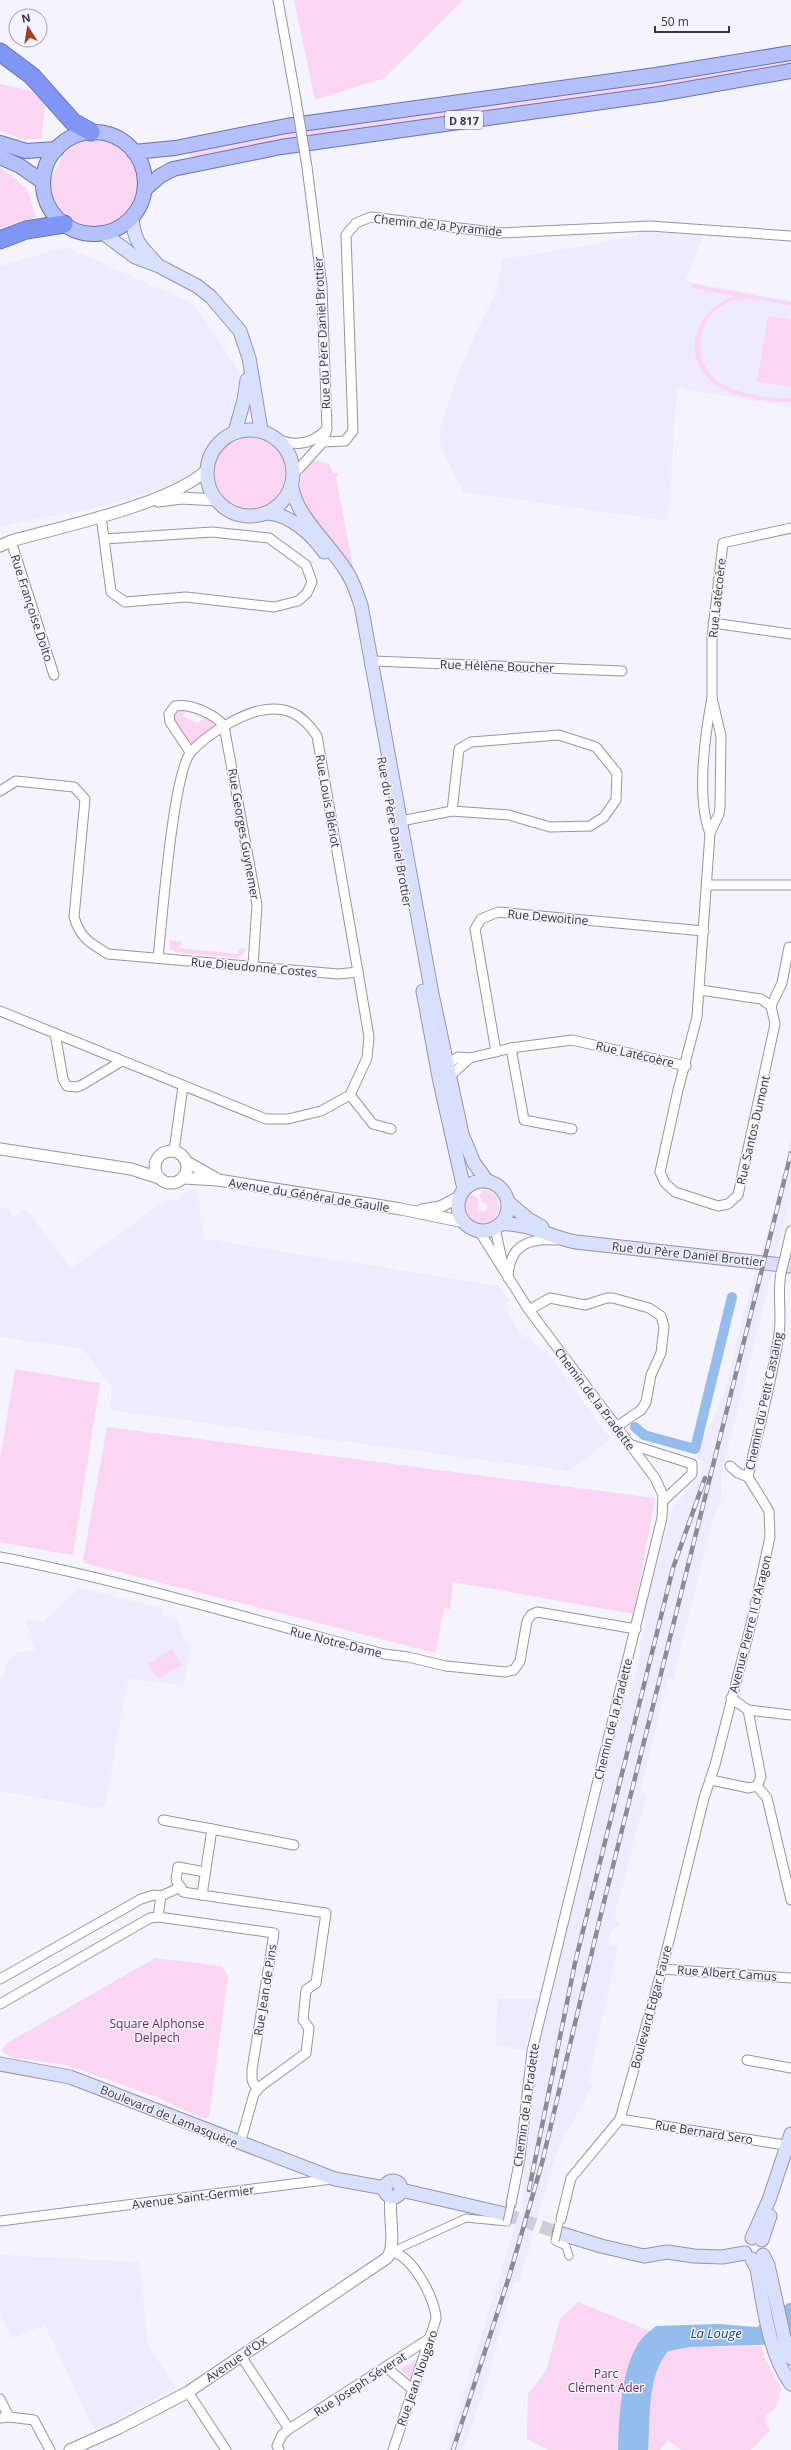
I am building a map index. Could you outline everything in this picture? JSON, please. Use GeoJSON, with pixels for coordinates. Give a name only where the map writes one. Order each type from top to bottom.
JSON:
{"type":"FeatureCollection","features":[{"type":"Feature","properties":{"kind":"highway"},"geometry":{"type":"LineString","coordinates":[[0,52],[32,76],[73,122],[91,132]]}},
{"type":"Feature","properties":{"kind":"highway"},"geometry":{"type":"LineString","coordinates":[[0,240],[26,230],[64,224]]}},
{"type":"Feature","properties":{"kind":"main road","name":"D 817"},"geometry":{"type":"LineString","coordinates":[[134,152],[175,148],[286,126],[656,75],[791,53]]}},
{"type":"Feature","properties":{"kind":"main road","name":"D 817"},"geometry":{"type":"LineString","coordinates":[[145,190],[160,176],[173,169],[281,147],[658,94],[791,71]]}},
{"type":"Feature","properties":{"kind":"main road"},"geometry":{"type":"LineString","coordinates":[[91,132],[115,137],[134,152],[143,170],[145,190],[138,209],[124,225],[103,233],[82,232],[64,224],[48,206],[43,182],[45,170],[57,149],[78,135],[91,132]]}},
{"type":"Feature","properties":{"kind":"main road"},"geometry":{"type":"LineString","coordinates":[[0,143],[26,151],[57,149]]}},
{"type":"Feature","properties":{"kind":"main road"},"geometry":{"type":"LineString","coordinates":[[0,157],[20,166],[43,182]]}},
{"type":"Feature","properties":{"kind":"main road"},"geometry":{"type":"LineString","coordinates":[[132,217],[135,238],[140,247],[159,266]]}},
{"type":"Feature","properties":{"kind":"main road"},"geometry":{"type":"LineString","coordinates":[[103,233],[135,257],[159,266],[197,286],[211,297],[240,331],[250,358],[261,430]]}},
{"type":"Feature","properties":{"kind":"main road"},"geometry":{"type":"LineString","coordinates":[[235,432],[244,400],[250,358]]}},
{"type":"Feature","properties":{"kind":"main road"},"geometry":{"type":"LineString","coordinates":[[247,429],[261,430],[278,439],[290,454],[294,474],[292,487],[278,506],[267,513],[248,516],[231,512],[216,500],[208,483],[207,470],[212,452],[217,445],[235,432],[247,429]]}},
{"type":"Feature","properties":{"kind":"main road","name":"Rue du Père Daniel Brottier"},"geometry":{"type":"LineString","coordinates":[[292,487],[293,495],[304,515],[349,574],[362,605],[432,994],[467,1148],[487,1181]]}},
{"type":"Feature","properties":{"kind":"main road","name":"Rue du Père Daniel Brottier"},"geometry":{"type":"LineString","coordinates":[[267,513],[277,514],[295,522],[321,548],[342,579],[354,608],[448,1066],[462,1193]]}},
{"type":"Feature","properties":{"kind":"main road"},"geometry":{"type":"LineString","coordinates":[[487,1181],[501,1188],[508,1202],[505,1218],[498,1226],[479,1230],[464,1222],[458,1209],[462,1193],[475,1182],[487,1181]]}},
{"type":"Feature","properties":{"kind":"main road","name":"Rue du Père Daniel Brottier"},"geometry":{"type":"LineString","coordinates":[[508,1202],[528,1219],[541,1226],[585,1242]]}},
{"type":"Feature","properties":{"kind":"main road","name":"Rue du Père Daniel Brottier"},"geometry":{"type":"LineString","coordinates":[[498,1226],[524,1226],[563,1240],[786,1265]]}},
{"type":"Feature","properties":{"kind":"main road","name":"Boulevard de Lamasquère"},"geometry":{"type":"LineString","coordinates":[[0,2064],[70,2077],[240,2144],[335,2179]]}},
{"type":"Feature","properties":{"kind":"main road"},"geometry":{"type":"LineString","coordinates":[[757,2239],[769,2200],[790,2142]]}},
{"type":"Feature","properties":{"kind":"main road","name":"Avenue Saint-Germier"},"geometry":{"type":"LineString","coordinates":[[335,2179],[508,2213]]}},
{"type":"Feature","properties":{"kind":"main road"},"geometry":{"type":"LineString","coordinates":[[558,2229],[601,2246],[644,2256],[667,2252],[694,2256],[753,2256],[766,2249],[757,2239]]}},
{"type":"Feature","properties":{"kind":"main road"},"geometry":{"type":"LineString","coordinates":[[757,2239],[745,2244],[753,2256],[789,2355]]}},
{"type":"Feature","properties":{"kind":"main road"},"geometry":{"type":"LineString","coordinates":[[768,2295],[774,2350],[779,2365],[791,2384]]}},
{"type":"Feature","properties":{"kind":"street","name":"Rue du Père Daniel Brottier"},"geometry":{"type":"LineString","coordinates":[[278,0],[307,167],[322,286],[327,428],[323,442],[294,474]]}},
{"type":"Feature","properties":{"kind":"street","name":"Chemin de la Pyramide"},"geometry":{"type":"LineString","coordinates":[[323,442],[345,440],[353,432],[346,235],[356,223],[370,217],[500,232],[599,226],[650,226],[791,236]]}},
{"type":"Feature","properties":{"kind":"street"},"geometry":{"type":"LineString","coordinates":[[278,439],[296,444],[308,442],[319,437],[327,428]]}},
{"type":"Feature","properties":{"kind":"street"},"geometry":{"type":"LineString","coordinates":[[0,546],[11,541],[140,504],[184,486],[207,470]]}},
{"type":"Feature","properties":{"kind":"street"},"geometry":{"type":"LineString","coordinates":[[140,504],[182,498],[216,500]]}},
{"type":"Feature","properties":{"kind":"street"},"geometry":{"type":"LineString","coordinates":[[101,516],[104,540],[111,592],[125,602],[186,597],[274,607],[298,601],[307,593],[312,582],[306,565],[268,538],[212,532],[104,540]]}},
{"type":"Feature","properties":{"kind":"street","name":"Rue Latécoère"},"geometry":{"type":"LineString","coordinates":[[448,1066],[470,1058],[511,1048],[572,1040],[686,1066],[697,1017],[708,885],[710,833],[704,812],[705,734],[712,698],[713,623],[723,543],[791,528]]}},
{"type":"Feature","properties":{"kind":"street","name":"Rue Françoise Dolto"},"geometry":{"type":"LineString","coordinates":[[11,541],[54,675]]}},
{"type":"Feature","properties":{"kind":"street"},"geometry":{"type":"LineString","coordinates":[[713,623],[791,634]]}},
{"type":"Feature","properties":{"kind":"street","name":"Rue Hélène Boucher"},"geometry":{"type":"LineString","coordinates":[[373,661],[622,671]]}},
{"type":"Feature","properties":{"kind":"street","name":"Rue Latécoère"},"geometry":{"type":"LineString","coordinates":[[710,833],[719,814],[721,736],[712,698]]}},
{"type":"Feature","properties":{"kind":"street"},"geometry":{"type":"LineString","coordinates":[[158,958],[178,781],[190,752],[170,722],[171,709],[180,705],[190,706],[218,719],[224,726]]}},
{"type":"Feature","properties":{"kind":"street","name":"Rue Louis Blériot"},"geometry":{"type":"LineString","coordinates":[[190,752],[224,726],[245,715],[275,708],[297,714],[317,736],[358,972]]}},
{"type":"Feature","properties":{"kind":"street","name":"Rue Georges Guynemer"},"geometry":{"type":"LineString","coordinates":[[224,726],[257,905],[253,966]]}},
{"type":"Feature","properties":{"kind":"street"},"geometry":{"type":"LineString","coordinates":[[401,821],[452,811],[509,816],[550,827],[590,826],[604,817],[616,800],[617,773],[596,747],[559,735],[471,742],[459,749],[452,811]]}},
{"type":"Feature","properties":{"kind":"street","name":"Rue Dieudonné Costes"},"geometry":{"type":"LineString","coordinates":[[0,791],[16,781],[74,788],[85,799],[74,917],[79,932],[86,941],[108,954],[338,974],[358,972]]}},
{"type":"Feature","properties":{"kind":"street"},"geometry":{"type":"LineString","coordinates":[[708,885],[791,885]]}},
{"type":"Feature","properties":{"kind":"street","name":"Rue Dewoitine"},"geometry":{"type":"LineString","coordinates":[[496,1052],[476,929],[481,919],[498,912],[704,931]]}},
{"type":"Feature","properties":{"kind":"street"},"geometry":{"type":"LineString","coordinates":[[700,990],[756,997],[771,1006],[782,983],[789,947]]}},
{"type":"Feature","properties":{"kind":"street"},"geometry":{"type":"LineString","coordinates":[[0,1011],[266,1119],[288,1119],[321,1112],[350,1095],[366,1058],[369,1037],[358,972]]}},
{"type":"Feature","properties":{"kind":"street","name":"Rue Santos Dumont"},"geometry":{"type":"LineString","coordinates":[[686,1066],[678,1090],[660,1172],[665,1182],[675,1192],[718,1206],[728,1204],[738,1195],[774,1038],[775,1024],[771,1006]]}},
{"type":"Feature","properties":{"kind":"street"},"geometry":{"type":"LineString","coordinates":[[55,1033],[62,1074],[67,1086],[76,1087],[82,1085],[122,1061]]}},
{"type":"Feature","properties":{"kind":"street"},"geometry":{"type":"LineString","coordinates":[[511,1048],[524,1120],[572,1130]]}},
{"type":"Feature","properties":{"kind":"street","name":"Rue Latécoère"},"geometry":{"type":"LineString","coordinates":[[448,1066],[470,1058]]}},
{"type":"Feature","properties":{"kind":"street"},"geometry":{"type":"LineString","coordinates":[[174,1151],[182,1086]]}},
{"type":"Feature","properties":{"kind":"street"},"geometry":{"type":"LineString","coordinates":[[350,1095],[373,1124],[391,1129]]}},
{"type":"Feature","properties":{"kind":"street"},"geometry":{"type":"LineString","coordinates":[[0,1149],[131,1169],[174,1184],[184,1178],[188,1168],[187,1162],[180,1153],[174,1151],[162,1153],[156,1160],[147,1166],[131,1169]]}},
{"type":"Feature","properties":{"kind":"street"},"geometry":{"type":"LineString","coordinates":[[156,1160],[155,1171],[159,1178]]}},
{"type":"Feature","properties":{"kind":"street","name":"Avenue du Général de Gaulle"},"geometry":{"type":"LineString","coordinates":[[187,1162],[218,1180]]}},
{"type":"Feature","properties":{"kind":"street","name":"Avenue du Général de Gaulle"},"geometry":{"type":"LineString","coordinates":[[184,1178],[218,1180],[401,1209]]}},
{"type":"Feature","properties":{"kind":"street"},"geometry":{"type":"LineString","coordinates":[[401,1209],[430,1209],[447,1205],[462,1193]]}},
{"type":"Feature","properties":{"kind":"street"},"geometry":{"type":"LineString","coordinates":[[401,1209],[464,1222]]}},
{"type":"Feature","properties":{"kind":"street","name":"Chemin de la Pradette"},"geometry":{"type":"LineString","coordinates":[[498,1226],[498,1250],[508,1278]]}},
{"type":"Feature","properties":{"kind":"street","name":"Chemin de la Pradette"},"geometry":{"type":"LineString","coordinates":[[479,1230],[529,1310],[659,1485],[663,1502],[662,1518],[636,1628],[574,1874],[532,2051],[520,2158],[508,2213]]}},
{"type":"Feature","properties":{"kind":"street","name":"Chemin du Petit Castaing"},"geometry":{"type":"LineString","coordinates":[[748,1477],[781,1322],[779,1286],[786,1265],[791,1231]]}},
{"type":"Feature","properties":{"kind":"street"},"geometry":{"type":"LineString","coordinates":[[508,1278],[511,1258],[520,1246],[540,1239],[563,1240]]}},
{"type":"Feature","properties":{"kind":"street"},"geometry":{"type":"LineString","coordinates":[[529,1310],[550,1298],[585,1306],[607,1298],[649,1308],[661,1316],[664,1327],[661,1353],[651,1375],[646,1402],[641,1410],[616,1427]]}},
{"type":"Feature","properties":{"kind":"street"},"geometry":{"type":"LineString","coordinates":[[629,1444],[692,1464],[692,1474],[663,1502]]}},
{"type":"Feature","properties":{"kind":"street","name":"Avenue Pierre II d'Aragon"},"geometry":{"type":"LineString","coordinates":[[730,1466],[738,1473],[748,1477],[768,1511],[770,1537],[751,1624],[731,1698],[748,1710],[761,1777],[757,1786]]}},
{"type":"Feature","properties":{"kind":"street","name":"Rue Notre-Dame"},"geometry":{"type":"LineString","coordinates":[[0,1557],[131,1585],[205,1607],[384,1654],[408,1657],[446,1666],[505,1672],[514,1670],[520,1661],[527,1621],[531,1615],[538,1612],[636,1628]]}},
{"type":"Feature","properties":{"kind":"street","name":"Boulevard Edgar Faure"},"geometry":{"type":"LineString","coordinates":[[558,2229],[571,2178],[620,2119],[662,1969],[704,1798],[711,1780],[731,1698]]}},
{"type":"Feature","properties":{"kind":"street"},"geometry":{"type":"LineString","coordinates":[[748,1710],[791,1715]]}},
{"type":"Feature","properties":{"kind":"street"},"geometry":{"type":"LineString","coordinates":[[711,1780],[749,1788],[757,1786],[767,1798],[791,1900]]}},
{"type":"Feature","properties":{"kind":"street"},"geometry":{"type":"LineString","coordinates":[[163,1820],[294,1845]]}},
{"type":"Feature","properties":{"kind":"street"},"geometry":{"type":"LineString","coordinates":[[202,1895],[212,1829]]}},
{"type":"Feature","properties":{"kind":"street"},"geometry":{"type":"LineString","coordinates":[[206,1872],[178,1867],[176,1880],[184,1892],[326,1913],[316,1983],[306,1990],[303,2020],[309,2028],[306,2053],[258,2090],[240,2144]]}},
{"type":"Feature","properties":{"kind":"street"},"geometry":{"type":"LineString","coordinates":[[0,1979],[140,1899],[154,1895],[161,1896],[181,1887]]}},
{"type":"Feature","properties":{"kind":"street"},"geometry":{"type":"LineString","coordinates":[[158,1917],[161,1896]]}},
{"type":"Feature","properties":{"kind":"street","name":"Rue Jean de Pins"},"geometry":{"type":"LineString","coordinates":[[0,2004],[150,1918],[158,1917],[274,1932],[252,2070],[252,2080],[258,2090]]}},
{"type":"Feature","properties":{"kind":"street","name":"Rue Albert Camus"},"geometry":{"type":"LineString","coordinates":[[662,1969],[791,1978]]}},
{"type":"Feature","properties":{"kind":"street"},"geometry":{"type":"LineString","coordinates":[[747,2060],[791,2068]]}},
{"type":"Feature","properties":{"kind":"street","name":"Rue Bernard Sero"},"geometry":{"type":"LineString","coordinates":[[620,2119],[790,2142]]}},
{"type":"Feature","properties":{"kind":"street"},"geometry":{"type":"LineString","coordinates":[[298,2165],[302,2174],[300,2183]]}},
{"type":"Feature","properties":{"kind":"street","name":"Avenue Saint-Germier"},"geometry":{"type":"LineString","coordinates":[[0,2221],[335,2179]]}},
{"type":"Feature","properties":{"kind":"street"},"geometry":{"type":"LineString","coordinates":[[392,2191],[389,2212],[391,2252],[466,2218],[508,2213]]}},
{"type":"Feature","properties":{"kind":"street"},"geometry":{"type":"LineString","coordinates":[[558,2229],[569,2256]]}},
{"type":"Feature","properties":{"kind":"street","name":"Rue Jean Nougaro"},"geometry":{"type":"LineString","coordinates":[[391,2252],[406,2258],[430,2295],[436,2311],[436,2319],[414,2390],[393,2450]]}},
{"type":"Feature","properties":{"kind":"street","name":"Avenue d'Ox"},"geometry":{"type":"LineString","coordinates":[[70,2450],[119,2428],[188,2392],[383,2262],[391,2252]]}},
{"type":"Feature","properties":{"kind":"street","name":"Rue Joseph Séverat"},"geometry":{"type":"LineString","coordinates":[[289,2429],[430,2338]]}},
{"type":"Feature","properties":{"kind":"street"},"geometry":{"type":"LineString","coordinates":[[241,2356],[289,2429],[282,2435],[277,2446],[279,2450]]}},
{"type":"Feature","properties":{"kind":"street"},"geometry":{"type":"LineString","coordinates":[[386,2367],[414,2390]]}},
{"type":"Feature","properties":{"kind":"street"},"geometry":{"type":"LineString","coordinates":[[188,2392],[226,2450]]}},
{"type":"Feature","properties":{"kind":"street"},"geometry":{"type":"LineString","coordinates":[[0,2399],[10,2417]]}},
{"type":"Feature","properties":{"kind":"street"},"geometry":{"type":"LineString","coordinates":[[0,2418],[10,2417],[34,2420],[50,2450]]}},
{"type":"Feature","properties":{"kind":"shaded area"},"geometry":{"type":"Polygon","coordinates":[[[638,232],[704,233],[685,281],[791,301],[791,407],[677,388],[668,521],[463,492],[441,447],[440,431],[454,384],[474,337],[496,293],[502,260],[638,236],[638,232]]]}},
{"type":"Feature","properties":{"kind":"shaded area"},"geometry":{"type":"Polygon","coordinates":[[[66,247],[193,304],[240,373],[232,419],[194,478],[100,507],[0,526],[0,266],[66,247]]]}},
{"type":"Feature","properties":{"kind":"shaded area"},"geometry":{"type":"Polygon","coordinates":[[[791,1137],[791,1196],[721,1474],[721,1501],[713,1518],[673,1679],[668,1678],[640,1792],[646,1795],[614,1917],[620,1925],[611,1930],[608,1944],[618,1947],[588,2082],[594,2083],[561,2143],[552,2168],[519,2283],[514,2282],[485,2388],[463,2450],[446,2450],[524,2197],[522,2193],[533,2068],[622,1706],[626,1693],[631,1693],[641,1649],[639,1649],[646,1622],[643,1621],[655,1572],[673,1507],[701,1474],[704,1462],[697,1459],[698,1453],[725,1391],[746,1305],[784,1172],[791,1137]]]}},
{"type":"Feature","properties":{"kind":"shaded area"},"geometry":{"type":"Polygon","coordinates":[[[190,1190],[197,1190],[204,1239],[499,1286],[510,1301],[503,1306],[524,1338],[528,1336],[536,1346],[546,1351],[611,1440],[568,1471],[110,1410],[112,1387],[83,1349],[1,1337],[0,1339],[0,1207],[8,1208],[14,1217],[26,1209],[71,1269],[163,1202],[174,1199],[180,1201],[180,1195],[190,1190]]]}},
{"type":"Feature","properties":{"kind":"shaded area"},"geometry":{"type":"Polygon","coordinates":[[[80,1588],[163,1609],[164,1616],[177,1619],[181,1633],[191,1647],[184,1686],[128,1678],[105,1806],[95,1808],[0,1791],[0,1678],[4,1676],[6,1663],[18,1652],[29,1651],[36,1653],[25,1619],[45,1622],[47,1618],[80,1588]]]}},
{"type":"Feature","properties":{"kind":"shaded area"},"geometry":{"type":"Polygon","coordinates":[[[498,1999],[540,1999],[524,2051],[495,2044],[498,1999]]]}},
{"type":"Feature","properties":{"kind":"shaded area"},"geometry":{"type":"Polygon","coordinates":[[[0,2255],[139,2262],[148,2346],[176,2388],[95,2431],[45,2325],[12,2338],[0,2312],[0,2255]]]}},
{"type":"Feature","properties":{"kind":"green space"},"geometry":{"type":"Polygon","coordinates":[[[294,0],[463,0],[384,78],[315,100],[294,0]]]}},
{"type":"Feature","properties":{"kind":"green space"},"geometry":{"type":"Polygon","coordinates":[[[791,59],[791,65],[716,78],[341,132],[192,157],[189,155],[191,152],[240,142],[338,126],[687,77],[791,59]]]}},
{"type":"Feature","properties":{"kind":"green space"},"geometry":{"type":"Polygon","coordinates":[[[0,84],[32,91],[45,106],[41,139],[22,139],[0,131],[0,84]]]}},
{"type":"Feature","properties":{"kind":"green space"},"geometry":{"type":"Polygon","coordinates":[[[86,139],[110,142],[126,153],[135,167],[138,184],[134,201],[125,215],[110,224],[91,226],[77,223],[71,220],[62,211],[53,196],[51,186],[52,174],[59,165],[61,154],[72,145],[86,139]]]}},
{"type":"Feature","properties":{"kind":"green space"},"geometry":{"type":"Polygon","coordinates":[[[0,167],[27,189],[36,217],[0,228],[0,167]]]}},
{"type":"Feature","properties":{"kind":"green space"},"geometry":{"type":"Polygon","coordinates":[[[693,284],[791,302],[791,306],[752,299],[739,299],[726,303],[716,310],[708,320],[703,332],[701,344],[702,357],[706,369],[722,384],[741,392],[763,397],[791,398],[791,402],[763,400],[742,396],[724,390],[705,375],[698,363],[695,350],[696,336],[701,324],[709,313],[720,303],[734,296],[692,288],[693,284]]]}},
{"type":"Feature","properties":{"kind":"green space"},"geometry":{"type":"Polygon","coordinates":[[[768,316],[791,320],[791,387],[757,381],[768,316]]]}},
{"type":"Feature","properties":{"kind":"green space"},"geometry":{"type":"Polygon","coordinates":[[[250,436],[270,442],[280,452],[286,472],[280,492],[270,502],[250,508],[230,502],[220,492],[214,472],[220,452],[230,442],[250,436]]]}},
{"type":"Feature","properties":{"kind":"green space"},"geometry":{"type":"Polygon","coordinates":[[[315,460],[329,464],[333,473],[339,473],[336,478],[355,576],[328,542],[304,507],[300,488],[301,481],[306,468],[315,460]]]}},
{"type":"Feature","properties":{"kind":"green space"},"geometry":{"type":"Polygon","coordinates":[[[178,709],[188,710],[182,716],[198,723],[206,717],[214,722],[214,726],[193,743],[189,743],[173,720],[173,716],[178,709]]]}},
{"type":"Feature","properties":{"kind":"green space"},"geometry":{"type":"Polygon","coordinates":[[[170,940],[182,942],[179,948],[237,954],[240,948],[246,949],[243,955],[236,958],[175,952],[170,949],[170,940]]]}},
{"type":"Feature","properties":{"kind":"green space"},"geometry":{"type":"Polygon","coordinates":[[[484,1189],[495,1194],[500,1208],[492,1221],[478,1224],[466,1214],[464,1205],[469,1194],[477,1197],[479,1211],[487,1210],[487,1205],[482,1202],[479,1196],[484,1189]]]}},
{"type":"Feature","properties":{"kind":"green space"},"geometry":{"type":"Polygon","coordinates":[[[15,1369],[100,1383],[73,1555],[0,1542],[0,1458],[15,1369]]]}},
{"type":"Feature","properties":{"kind":"green space"},"geometry":{"type":"Polygon","coordinates":[[[107,1427],[655,1498],[634,1614],[453,1582],[450,1609],[444,1608],[436,1653],[84,1563],[83,1560],[107,1427]]]}},
{"type":"Feature","properties":{"kind":"green space"},"geometry":{"type":"Polygon","coordinates":[[[172,1649],[182,1665],[158,1679],[148,1664],[172,1649]]]}},
{"type":"Feature","properties":{"kind":"green space","name":"Square Alphonse Delpech"},"geometry":{"type":"Polygon","coordinates":[[[155,1958],[222,1966],[228,1976],[209,2118],[201,2118],[159,2098],[66,2065],[11,2057],[1,2051],[7,2043],[155,1958]]]}},
{"type":"Feature","properties":{"kind":"green space","name":"Parc Clément Ader"},"geometry":{"type":"Polygon","coordinates":[[[578,2302],[690,2347],[761,2346],[765,2359],[781,2388],[777,2404],[766,2416],[765,2420],[770,2430],[751,2450],[681,2450],[668,2440],[660,2450],[548,2450],[527,2439],[528,2394],[546,2371],[560,2319],[578,2302]]]}},
{"type":"Feature","properties":{"kind":"green space"},"geometry":{"type":"Polygon","coordinates":[[[419,2358],[412,2379],[411,2379],[400,2369],[419,2358]]]}},
{"type":"Feature","properties":{"kind":"water","name":"La Louge"},"geometry":{"type":"Polygon","coordinates":[[[788,2303],[791,2303],[791,2344],[690,2347],[668,2351],[661,2362],[653,2386],[648,2450],[618,2450],[619,2424],[624,2381],[632,2355],[638,2344],[649,2332],[656,2326],[718,2324],[757,2327],[788,2303]]]}},
{"type":"Feature","properties":{"kind":"waterway"},"geometry":{"type":"LineString","coordinates":[[635,1427],[644,1435],[695,1449],[732,1297]]}},
{"type":"Feature","properties":{"kind":"tunnel"},"geometry":{"type":"LineString","coordinates":[[505,2214],[559,2233]]}},
{"type":"Feature","properties":{"kind":"railway"},"geometry":{"type":"LineString","coordinates":[[453,2450],[509,2277],[542,2163],[600,1918],[791,1153]]}},
{"type":"Feature","properties":{"kind":"railway"},"geometry":{"type":"LineString","coordinates":[[529,2190],[575,1963],[673,1568],[705,1478]]}}]}
